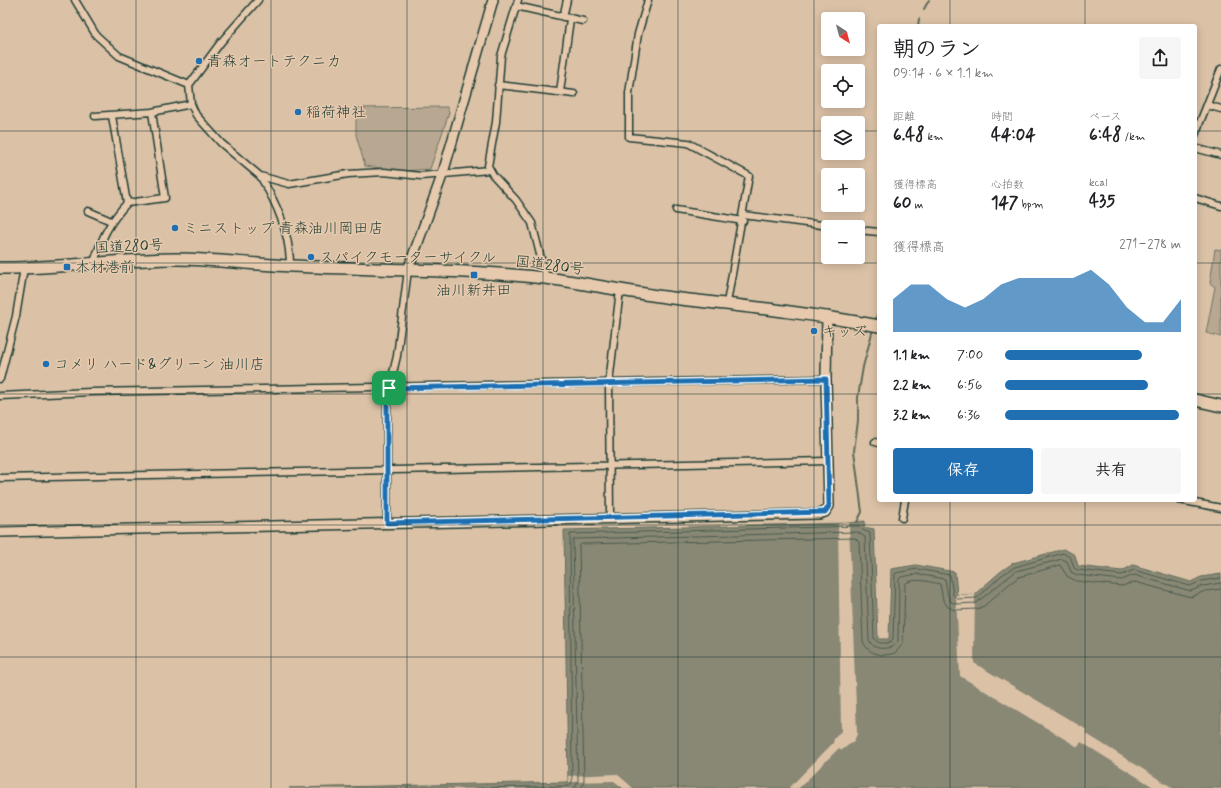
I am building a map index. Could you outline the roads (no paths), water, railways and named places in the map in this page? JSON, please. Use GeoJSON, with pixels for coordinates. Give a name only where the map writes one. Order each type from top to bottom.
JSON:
{"type":"FeatureCollection","features":[{"type":"Feature","properties":{"kind":"highway","name":"国道280号"},"geometry":{"type":"LineString","coordinates":[[4,268],[24,268],[94,262],[179,259],[290,266],[477,273],[546,278],[672,298],[727,303],[827,316],[875,325]]}},
{"type":"Feature","properties":{"kind":"highway"},"geometry":{"type":"LineString","coordinates":[[1197,400],[1221,406]]}},
{"type":"Feature","properties":{"kind":"street"},"geometry":{"type":"LineString","coordinates":[[74,0],[96,35],[119,56],[189,85]]}},
{"type":"Feature","properties":{"kind":"street"},"geometry":{"type":"LineString","coordinates":[[258,0],[220,42],[189,85],[191,104],[196,116],[204,126],[260,176],[289,184],[348,174],[384,172],[422,176],[489,170]]}},
{"type":"Feature","properties":{"kind":"street"},"geometry":{"type":"LineString","coordinates":[[387,523],[387,398],[397,356],[408,270],[443,173],[493,0]]}},
{"type":"Feature","properties":{"kind":"street"},"geometry":{"type":"LineString","coordinates":[[563,17],[567,0]]}},
{"type":"Feature","properties":{"kind":"street"},"geometry":{"type":"LineString","coordinates":[[648,0],[638,34],[629,93],[629,137],[688,143],[749,176],[743,218],[727,303]]}},
{"type":"Feature","properties":{"kind":"street"},"geometry":{"type":"LineString","coordinates":[[546,278],[529,218],[516,200],[500,185],[489,170],[492,139],[496,122],[500,56],[517,3],[563,17],[583,21]]}},
{"type":"Feature","properties":{"kind":"street"},"geometry":{"type":"LineString","coordinates":[[560,92],[570,18]]}},
{"type":"Feature","properties":{"kind":"street"},"geometry":{"type":"LineString","coordinates":[[1197,130],[1221,69]]}},
{"type":"Feature","properties":{"kind":"street"},"geometry":{"type":"LineString","coordinates":[[498,85],[574,94]]}},
{"type":"Feature","properties":{"kind":"street"},"geometry":{"type":"LineString","coordinates":[[95,116],[152,112],[191,104]]}},
{"type":"Feature","properties":{"kind":"street"},"geometry":{"type":"LineString","coordinates":[[1207,105],[1221,109]]}},
{"type":"Feature","properties":{"kind":"street"},"geometry":{"type":"LineString","coordinates":[[94,262],[101,239],[111,221],[127,203],[165,198],[152,112]]}},
{"type":"Feature","properties":{"kind":"street"},"geometry":{"type":"LineString","coordinates":[[112,116],[127,203]]}},
{"type":"Feature","properties":{"kind":"street"},"geometry":{"type":"LineString","coordinates":[[1197,149],[1221,156]]}},
{"type":"Feature","properties":{"kind":"street"},"geometry":{"type":"LineString","coordinates":[[260,176],[275,202],[290,247],[290,266]]}},
{"type":"Feature","properties":{"kind":"street"},"geometry":{"type":"LineString","coordinates":[[1197,199],[1221,206]]}},
{"type":"Feature","properties":{"kind":"street"},"geometry":{"type":"LineString","coordinates":[[88,210],[111,221]]}},
{"type":"Feature","properties":{"kind":"street"},"geometry":{"type":"LineString","coordinates":[[676,210],[821,225]]}},
{"type":"Feature","properties":{"kind":"street"},"geometry":{"type":"LineString","coordinates":[[865,231],[877,232]]}},
{"type":"Feature","properties":{"kind":"street"},"geometry":{"type":"LineString","coordinates":[[0,379],[16,316],[24,268]]}},
{"type":"Feature","properties":{"kind":"street"},"geometry":{"type":"LineString","coordinates":[[610,518],[608,383],[620,290]]}},
{"type":"Feature","properties":{"kind":"street"},"geometry":{"type":"LineString","coordinates":[[0,532],[819,514],[825,512],[829,506],[826,379],[827,316]]}},
{"type":"Feature","properties":{"kind":"street"},"geometry":{"type":"LineString","coordinates":[[0,396],[91,392],[389,388],[826,379]]}},
{"type":"Feature","properties":{"kind":"street"},"geometry":{"type":"LineString","coordinates":[[0,478],[828,461]]}},
{"type":"Feature","properties":{"kind":"street"},"geometry":{"type":"LineString","coordinates":[[902,518],[905,502]]}},
{"type":"Feature","properties":{"kind":"street"},"geometry":{"type":"LineString","coordinates":[[1190,502],[1221,508]]}},
{"type":"Feature","properties":{"kind":"water"},"geometry":{"type":"Polygon","coordinates":[[[865,521],[864,527],[874,529],[878,639],[889,639],[891,569],[916,565],[955,572],[957,595],[975,594],[1000,572],[1013,563],[1064,549],[1075,555],[1078,566],[1122,571],[1133,565],[1191,582],[1201,577],[1221,574],[1221,788],[289,788],[568,782],[564,530],[849,523],[865,521]]]}},
{"type":"Feature","properties":{"kind":"waterway"},"geometry":{"type":"LineString","coordinates":[[924,9],[929,0]]}},
{"type":"Feature","properties":{"kind":"waterway"},"geometry":{"type":"LineString","coordinates":[[918,24],[919,19]]}},
{"type":"Feature","properties":{"kind":"waterway"},"geometry":{"type":"LineString","coordinates":[[875,321],[877,315]]}},
{"type":"Feature","properties":{"kind":"waterway"},"geometry":{"type":"LineString","coordinates":[[857,522],[862,512],[854,451],[858,421],[858,397],[863,367],[873,329]]}},
{"type":"Feature","properties":{"kind":"place","name":"青森オートテクニカ"},"geometry":{"type":"Point","coordinates":[199,61]}},
{"type":"Feature","properties":{"kind":"place","name":"稲荷神社"},"geometry":{"type":"Point","coordinates":[298,112]}},
{"type":"Feature","properties":{"kind":"place","name":"ミニストップ 青森油川岡田店"},"geometry":{"type":"Point","coordinates":[175,228]}},
{"type":"Feature","properties":{"kind":"place","name":"スパイクモーターサイクル"},"geometry":{"type":"Point","coordinates":[311,257]}},
{"type":"Feature","properties":{"kind":"place","name":"木材港前"},"geometry":{"type":"Point","coordinates":[67,267]}},
{"type":"Feature","properties":{"kind":"place","name":"油川新井田"},"geometry":{"type":"Point","coordinates":[474,275]}},
{"type":"Feature","properties":{"kind":"place","name":"キッズ"},"geometry":{"type":"Point","coordinates":[814,331]}},
{"type":"Feature","properties":{"kind":"place","name":"コメリ ハード&グリーン 油川店"},"geometry":{"type":"Point","coordinates":[46,364]}}]}
